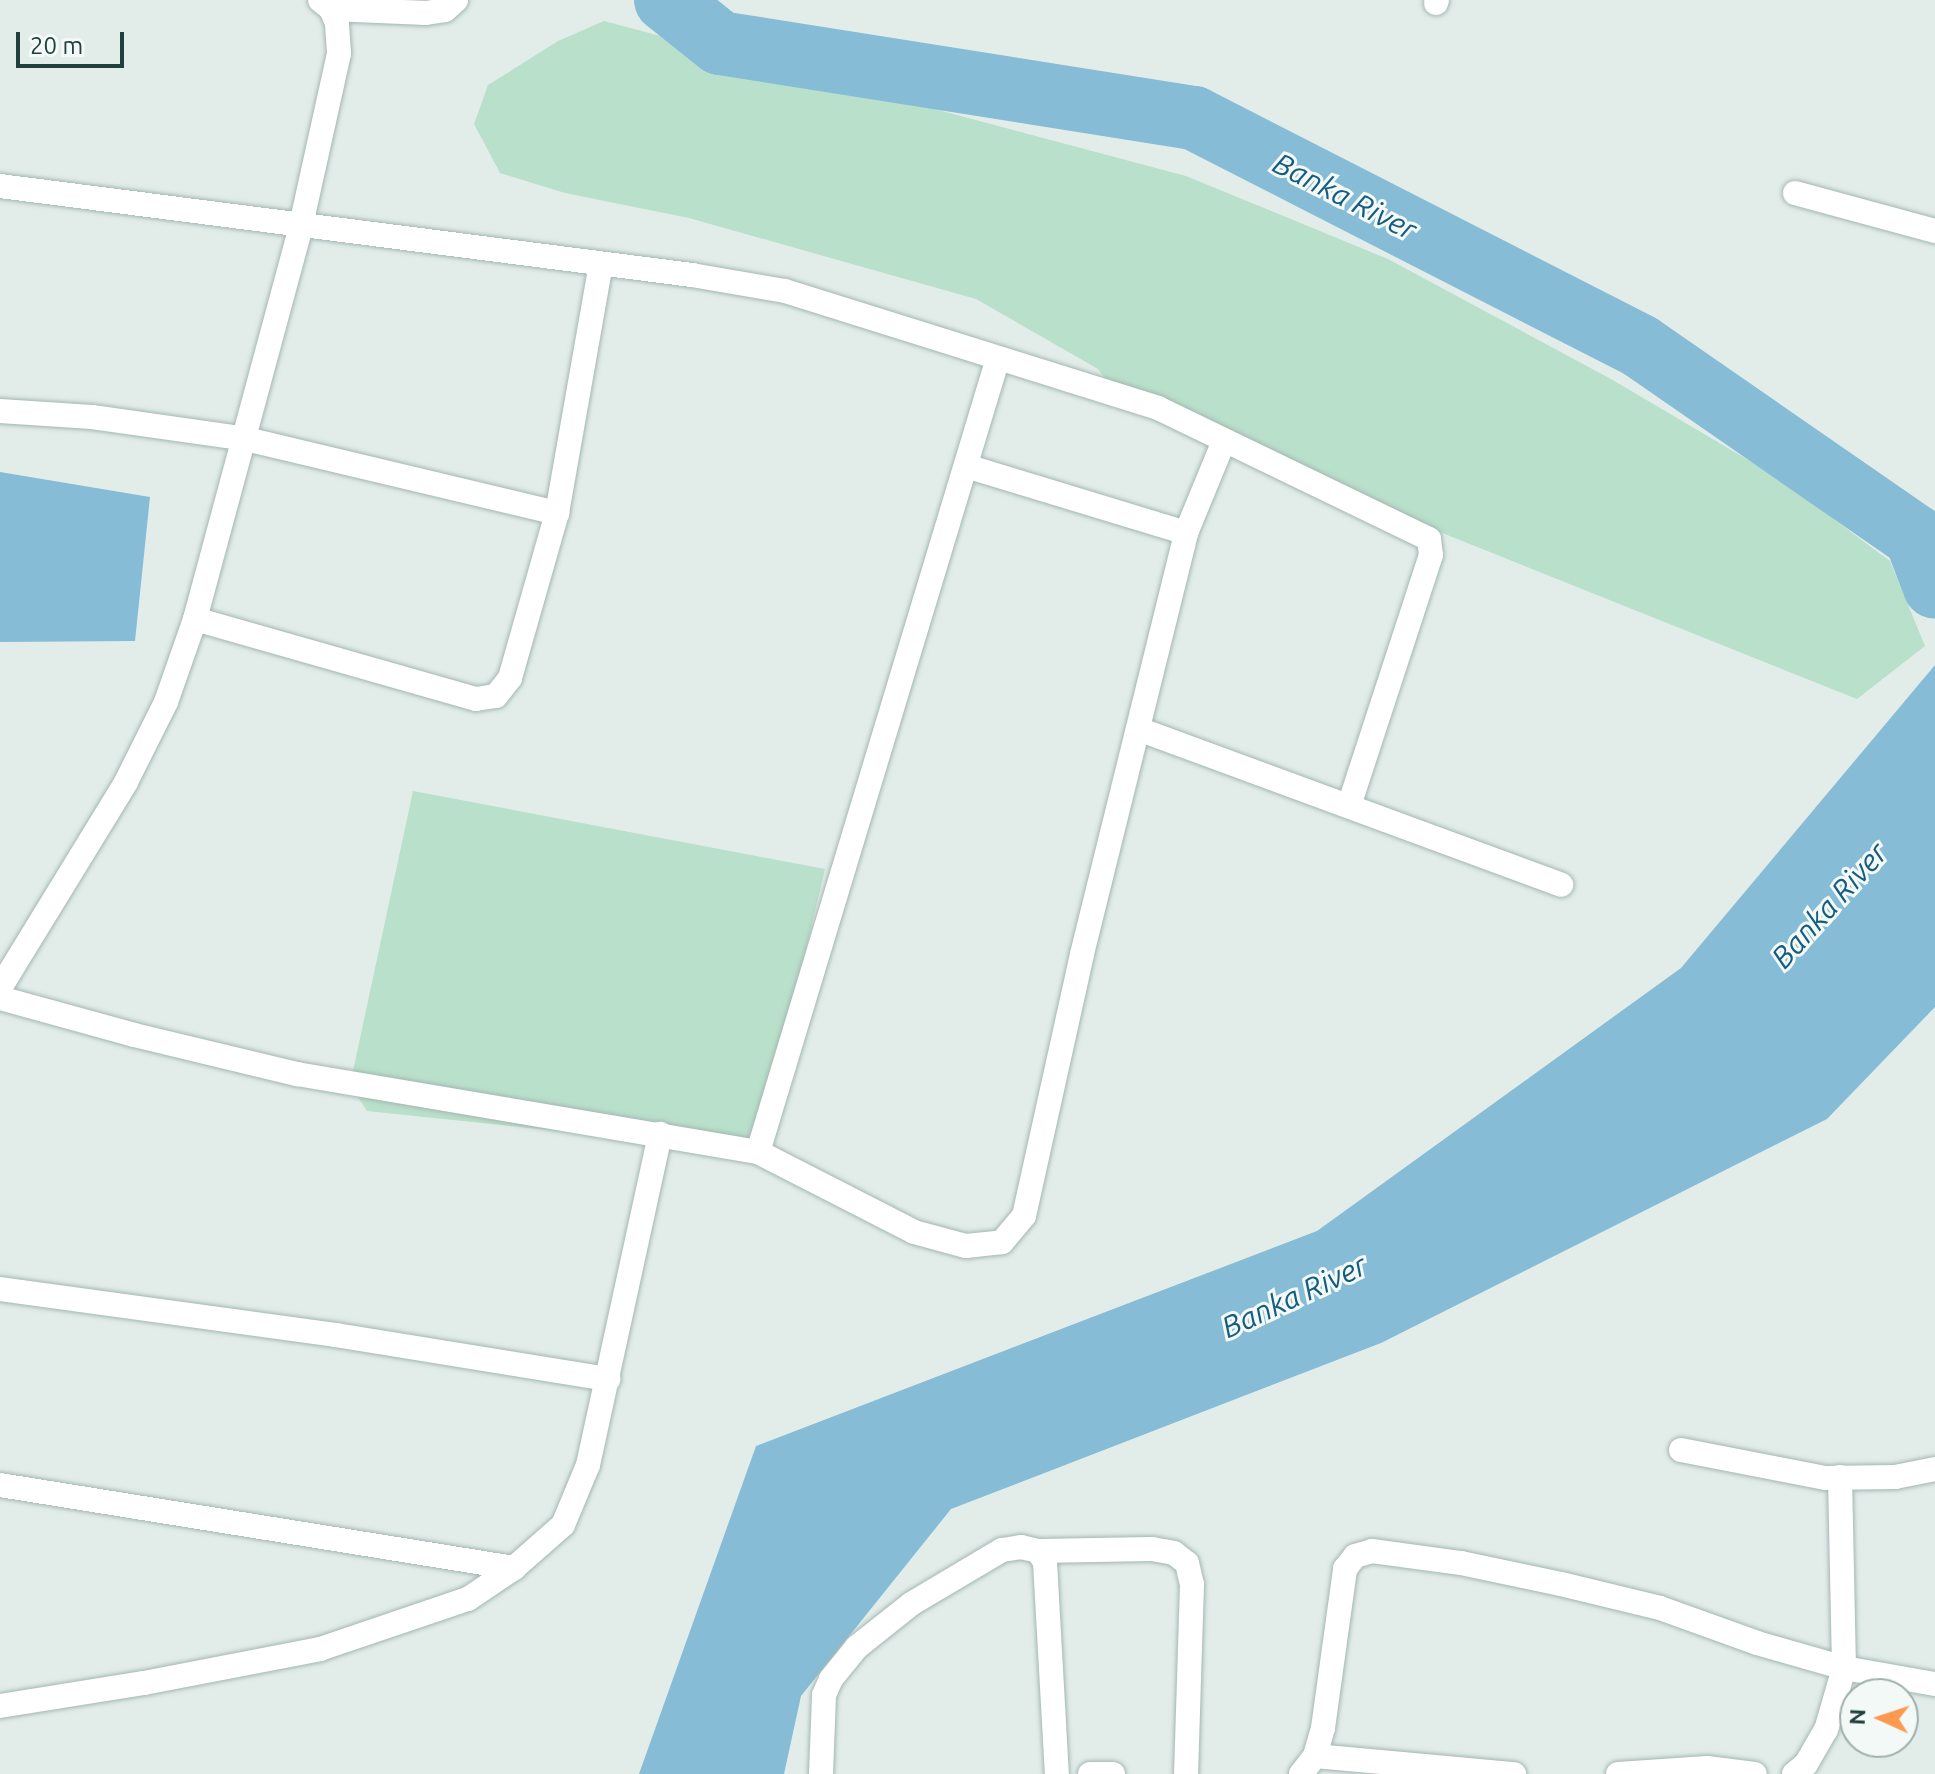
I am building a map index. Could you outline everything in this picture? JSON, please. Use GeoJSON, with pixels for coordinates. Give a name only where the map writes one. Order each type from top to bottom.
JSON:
{"type":"FeatureCollection","features":[{"type":"Feature","properties":{"kind":"street"},"geometry":{"type":"LineString","coordinates":[[326,5],[426,13],[445,10],[456,0]]}},
{"type":"Feature","properties":{"kind":"street"},"geometry":{"type":"LineString","coordinates":[[0,988],[126,782],[166,702],[195,619],[246,439],[301,225],[339,53],[337,23],[326,5]]}},
{"type":"Feature","properties":{"kind":"street"},"geometry":{"type":"LineString","coordinates":[[0,186],[785,291],[1158,408],[1429,539],[1431,555],[1349,806]]}},
{"type":"Feature","properties":{"kind":"street"},"geometry":{"type":"LineString","coordinates":[[1795,193],[1935,231]]}},
{"type":"Feature","properties":{"kind":"street"},"geometry":{"type":"LineString","coordinates":[[195,619],[476,699],[496,696],[510,678],[557,513],[601,264]]}},
{"type":"Feature","properties":{"kind":"street"},"geometry":{"type":"LineString","coordinates":[[758,1152],[998,358]]}},
{"type":"Feature","properties":{"kind":"street"},"geometry":{"type":"LineString","coordinates":[[0,411],[92,417],[246,439],[557,513]]}},
{"type":"Feature","properties":{"kind":"street"},"geometry":{"type":"LineString","coordinates":[[0,998],[134,1035],[297,1074],[758,1152],[914,1232],[966,1246],[1002,1242],[1024,1216],[1082,954],[1186,533],[1224,441]]}},
{"type":"Feature","properties":{"kind":"street"},"geometry":{"type":"LineString","coordinates":[[966,466],[1186,533]]}},
{"type":"Feature","properties":{"kind":"street"},"geometry":{"type":"LineString","coordinates":[[1138,729],[1561,885]]}},
{"type":"Feature","properties":{"kind":"street"},"geometry":{"type":"LineString","coordinates":[[0,1706],[144,1683],[320,1649],[468,1599],[514,1568],[563,1525],[588,1465],[660,1134]]}},
{"type":"Feature","properties":{"kind":"street"},"geometry":{"type":"LineString","coordinates":[[0,1289],[321,1333],[608,1379]]}},
{"type":"Feature","properties":{"kind":"street"},"geometry":{"type":"LineString","coordinates":[[1681,1450],[1840,1477],[1895,1477],[1935,1469]]}},
{"type":"Feature","properties":{"kind":"street"},"geometry":{"type":"LineString","coordinates":[[1794,1774],[1806,1764],[1826,1730],[1844,1668],[1840,1477]]}},
{"type":"Feature","properties":{"kind":"street"},"geometry":{"type":"LineString","coordinates":[[0,1485],[514,1568]]}},
{"type":"Feature","properties":{"kind":"street"},"geometry":{"type":"LineString","coordinates":[[821,1774],[824,1695],[831,1679],[857,1647],[911,1604],[1002,1550],[1021,1547],[1038,1551],[1152,1549],[1174,1553],[1187,1563],[1192,1584],[1186,1774]]}},
{"type":"Feature","properties":{"kind":"street"},"geometry":{"type":"LineString","coordinates":[[1038,1551],[1045,1562],[1057,1774]]}},
{"type":"Feature","properties":{"kind":"street"},"geometry":{"type":"LineString","coordinates":[[1514,1774],[1308,1765],[1323,1728],[1345,1569],[1355,1556],[1372,1551],[1461,1563],[1646,1604],[1757,1643],[1844,1668],[1935,1684]]}},
{"type":"Feature","properties":{"kind":"street"},"geometry":{"type":"LineString","coordinates":[[1618,1774],[1707,1768],[1755,1774]]}},
{"type":"Feature","properties":{"kind":"street"},"geometry":{"type":"LineString","coordinates":[[1090,1774],[1113,1774]]}},
{"type":"Feature","properties":{"kind":"green space"},"geometry":{"type":"Polygon","coordinates":[[[604,21],[1186,176],[1388,259],[1611,379],[1777,477],[1890,561],[1925,646],[1857,699],[1125,406],[1098,369],[976,299],[689,218],[565,193],[500,173],[474,124],[488,85],[558,41],[604,21]]]}},
{"type":"Feature","properties":{"kind":"green space"},"geometry":{"type":"Polygon","coordinates":[[[413,791],[825,869],[758,1152],[367,1111],[350,1085],[413,791]]]}},
{"type":"Feature","properties":{"kind":"water"},"geometry":{"type":"Polygon","coordinates":[[[0,472],[150,497],[135,641],[0,642],[0,472]]]}},
{"type":"Feature","properties":{"kind":"water"},"geometry":{"type":"Polygon","coordinates":[[[1935,665],[1935,1007],[1827,1119],[1381,1343],[951,1509],[801,1696],[784,1774],[639,1774],[756,1446],[1317,1231],[1681,968],[1935,665]]]}},
{"type":"Feature","properties":{"kind":"waterway","name":"Banka River"},"geometry":{"type":"LineString","coordinates":[[666,0],[720,43],[1194,118],[1640,346],[1916,537],[1935,587]]}}]}
